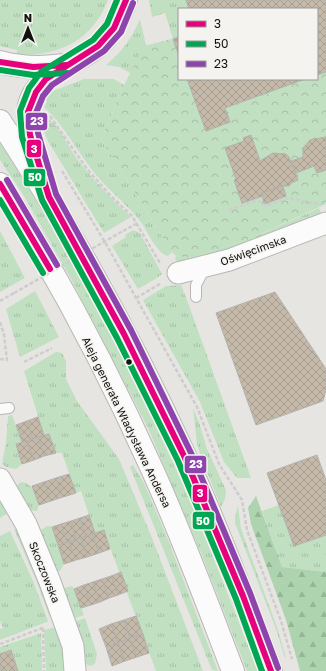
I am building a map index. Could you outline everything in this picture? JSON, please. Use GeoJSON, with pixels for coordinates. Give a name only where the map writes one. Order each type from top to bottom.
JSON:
{"type":"FeatureCollection","features":[{"type":"Feature","properties":{"kind":"main road"},"geometry":{"type":"LineString","coordinates":[[49,197],[30,136],[28,112],[30,103],[46,79],[66,64],[88,53],[106,37],[120,17],[126,0]]}},
{"type":"Feature","properties":{"kind":"main road"},"geometry":{"type":"LineString","coordinates":[[0,62],[22,67],[38,68],[66,64]]}},
{"type":"Feature","properties":{"kind":"main road"},"geometry":{"type":"LineString","coordinates":[[0,121],[49,197],[121,327],[164,412],[243,596],[271,671]]}},
{"type":"Feature","properties":{"kind":"main road","name":"Aleja generała Władysława Andersa"},"geometry":{"type":"LineString","coordinates":[[0,184],[72,310],[133,429],[186,549],[234,671]]}},
{"type":"Feature","properties":{"kind":"street","name":"Oświęcimska"},"geometry":{"type":"LineString","coordinates":[[170,277],[262,248],[323,215]]}},
{"type":"Feature","properties":{"kind":"street","name":"Skoczowska"},"geometry":{"type":"LineString","coordinates":[[0,479],[26,524],[64,619],[75,655],[75,671]]}},
{"type":"Feature","properties":{"kind":"lane"},"geometry":{"type":"LineString","coordinates":[[196,297],[196,285],[205,267]]}},
{"type":"Feature","properties":{"kind":"path"},"geometry":{"type":"LineString","coordinates":[[30,103],[47,113],[87,168],[138,223],[167,276],[170,277],[136,298]]}},
{"type":"Feature","properties":{"kind":"path"},"geometry":{"type":"LineString","coordinates":[[228,210],[255,201],[261,202],[266,206],[287,198],[317,202],[323,215]]}},
{"type":"Feature","properties":{"kind":"path"},"geometry":{"type":"LineString","coordinates":[[0,301],[138,223]]}},
{"type":"Feature","properties":{"kind":"path"},"geometry":{"type":"LineString","coordinates":[[0,322],[4,335],[7,360],[0,359]]}},
{"type":"Feature","properties":{"kind":"path"},"geometry":{"type":"LineString","coordinates":[[24,362],[52,348]]}},
{"type":"Feature","properties":{"kind":"path"},"geometry":{"type":"LineString","coordinates":[[0,644],[64,619]]}},
{"type":"Feature","properties":{"kind":"path"},"geometry":{"type":"LineString","coordinates":[[43,628],[44,671]]}},
{"type":"Feature","properties":{"kind":"green space"},"geometry":{"type":"Polygon","coordinates":[[[0,0],[108,0],[93,26],[83,36],[72,43],[47,53],[17,55],[17,50],[0,46],[0,0]]]}},
{"type":"Feature","properties":{"kind":"green space"},"geometry":{"type":"Polygon","coordinates":[[[149,0],[186,0],[189,8],[178,8],[178,37],[173,39],[165,13],[152,17],[149,0]]]}},
{"type":"Feature","properties":{"kind":"green space"},"geometry":{"type":"Polygon","coordinates":[[[186,0],[326,0],[326,204],[247,240],[191,258],[176,256],[172,252],[101,139],[124,85],[144,46],[178,37],[178,80],[318,80],[318,8],[189,8],[186,0]]]}},
{"type":"Feature","properties":{"kind":"green space"},"geometry":{"type":"Polygon","coordinates":[[[140,19],[148,54],[136,76],[119,67],[106,65],[126,45],[140,19]]]}},
{"type":"Feature","properties":{"kind":"green space"},"geometry":{"type":"Polygon","coordinates":[[[84,79],[114,79],[124,85],[101,139],[172,252],[168,256],[159,250],[135,215],[89,167],[65,131],[52,114],[44,107],[47,102],[44,99],[53,91],[84,79]]]}},
{"type":"Feature","properties":{"kind":"green space"},"geometry":{"type":"Polygon","coordinates":[[[42,113],[58,128],[78,160],[90,175],[131,217],[104,233],[48,141],[42,126],[42,113]]]}},
{"type":"Feature","properties":{"kind":"green space"},"geometry":{"type":"Polygon","coordinates":[[[0,143],[48,221],[71,262],[115,343],[156,425],[218,569],[258,671],[247,671],[203,558],[148,428],[70,277],[24,196],[0,160],[0,143]]]}},
{"type":"Feature","properties":{"kind":"green space"},"geometry":{"type":"Polygon","coordinates":[[[319,208],[322,215],[238,249],[178,263],[175,259],[176,256],[191,258],[247,240],[319,208]]]}},
{"type":"Feature","properties":{"kind":"green space"},"geometry":{"type":"Polygon","coordinates":[[[133,230],[140,233],[162,274],[138,289],[112,246],[126,237],[125,235],[133,230]]]}},
{"type":"Feature","properties":{"kind":"green space"},"geometry":{"type":"Polygon","coordinates":[[[0,231],[25,278],[0,292],[0,231]]]}},
{"type":"Feature","properties":{"kind":"green space"},"geometry":{"type":"Polygon","coordinates":[[[181,285],[251,478],[237,478],[224,462],[200,402],[143,300],[166,286],[181,285]]]}},
{"type":"Feature","properties":{"kind":"green space"},"geometry":{"type":"Polygon","coordinates":[[[35,291],[59,337],[20,357],[6,309],[35,291]]]}},
{"type":"Feature","properties":{"kind":"green space"},"geometry":{"type":"Polygon","coordinates":[[[56,352],[62,353],[66,361],[66,379],[77,401],[119,459],[152,538],[203,671],[156,671],[104,531],[95,533],[81,491],[76,493],[62,453],[56,453],[49,434],[44,435],[24,371],[56,352]]]}},
{"type":"Feature","properties":{"kind":"green space"},"geometry":{"type":"Polygon","coordinates":[[[193,408],[207,449],[226,490],[225,499],[221,507],[197,444],[193,408]]]}},
{"type":"Feature","properties":{"kind":"green space"},"geometry":{"type":"Polygon","coordinates":[[[12,415],[22,442],[22,464],[16,469],[6,467],[2,464],[6,443],[8,416],[12,415]]]}},
{"type":"Feature","properties":{"kind":"green space"},"geometry":{"type":"Polygon","coordinates":[[[133,465],[144,483],[167,537],[218,671],[212,670],[130,467],[133,465]]]}},
{"type":"Feature","properties":{"kind":"green space"},"geometry":{"type":"Polygon","coordinates":[[[21,482],[29,485],[33,489],[38,502],[37,511],[29,510],[16,486],[21,482]]]}},
{"type":"Feature","properties":{"kind":"green space"},"geometry":{"type":"Polygon","coordinates":[[[256,496],[282,567],[326,572],[326,671],[300,671],[286,620],[251,524],[248,508],[256,496]]]}},
{"type":"Feature","properties":{"kind":"green space"},"geometry":{"type":"Polygon","coordinates":[[[0,497],[8,513],[0,518],[0,497]]]}},
{"type":"Feature","properties":{"kind":"green space"},"geometry":{"type":"Polygon","coordinates":[[[238,505],[241,529],[278,630],[286,658],[235,523],[238,505]]]}},
{"type":"Feature","properties":{"kind":"green space"},"geometry":{"type":"Polygon","coordinates":[[[279,505],[295,546],[326,535],[326,572],[282,567],[262,511],[279,505]]]}},
{"type":"Feature","properties":{"kind":"green space"},"geometry":{"type":"Polygon","coordinates":[[[47,526],[52,527],[64,564],[60,571],[57,571],[40,533],[41,530],[47,526]]]}},
{"type":"Feature","properties":{"kind":"green space"},"geometry":{"type":"Polygon","coordinates":[[[14,529],[18,529],[44,595],[51,621],[36,580],[14,529]]]}},
{"type":"Feature","properties":{"kind":"green space"},"geometry":{"type":"Polygon","coordinates":[[[10,531],[33,581],[48,621],[0,640],[0,629],[3,628],[0,620],[0,536],[10,531]]]}},
{"type":"Feature","properties":{"kind":"green space"},"geometry":{"type":"Polygon","coordinates":[[[72,586],[84,615],[70,620],[62,590],[72,586]]]}},
{"type":"Feature","properties":{"kind":"green space"},"geometry":{"type":"Polygon","coordinates":[[[85,618],[97,654],[95,664],[90,666],[84,663],[71,623],[85,618]]]}},
{"type":"Feature","properties":{"kind":"green space"},"geometry":{"type":"Polygon","coordinates":[[[56,627],[62,639],[67,671],[46,671],[44,630],[56,627]]]}},
{"type":"Feature","properties":{"kind":"green space"},"geometry":{"type":"Polygon","coordinates":[[[41,633],[42,671],[18,671],[11,651],[0,654],[0,647],[41,633]]]}},
{"type":"Feature","properties":{"kind":"building"},"geometry":{"type":"Polygon","coordinates":[[[186,0],[326,0],[326,72],[318,75],[318,8],[189,8],[186,0]]]}},
{"type":"Feature","properties":{"kind":"building"},"geometry":{"type":"Polygon","coordinates":[[[178,37],[178,53],[173,39],[178,37]]]}},
{"type":"Feature","properties":{"kind":"building"},"geometry":{"type":"Polygon","coordinates":[[[187,80],[302,80],[225,108],[230,122],[206,131],[187,80]]]}},
{"type":"Feature","properties":{"kind":"building"},"geometry":{"type":"Polygon","coordinates":[[[251,135],[260,161],[273,153],[286,154],[289,157],[298,180],[291,183],[289,186],[283,186],[262,193],[263,196],[242,203],[234,180],[236,179],[225,148],[244,141],[243,138],[251,135]]]}},
{"type":"Feature","properties":{"kind":"building"},"geometry":{"type":"Polygon","coordinates":[[[326,137],[326,170],[317,173],[314,166],[296,173],[291,161],[303,157],[303,148],[310,140],[326,137]]]}},
{"type":"Feature","properties":{"kind":"building"},"geometry":{"type":"Polygon","coordinates":[[[283,186],[286,196],[264,204],[262,193],[283,186]]]}},
{"type":"Feature","properties":{"kind":"building"},"geometry":{"type":"Polygon","coordinates":[[[275,292],[326,369],[326,390],[323,401],[256,425],[216,313],[275,292]]]}},
{"type":"Feature","properties":{"kind":"building"},"geometry":{"type":"Polygon","coordinates":[[[38,417],[44,435],[33,439],[27,421],[38,417]]]}},
{"type":"Feature","properties":{"kind":"building"},"geometry":{"type":"Polygon","coordinates":[[[27,421],[33,439],[22,442],[16,425],[27,421]]]}},
{"type":"Feature","properties":{"kind":"building"},"geometry":{"type":"Polygon","coordinates":[[[49,434],[56,453],[44,456],[38,437],[49,434]]]}},
{"type":"Feature","properties":{"kind":"building"},"geometry":{"type":"Polygon","coordinates":[[[38,437],[44,456],[34,460],[27,441],[38,437]]]}},
{"type":"Feature","properties":{"kind":"building"},"geometry":{"type":"Polygon","coordinates":[[[27,441],[34,460],[22,464],[16,444],[27,441]]]}},
{"type":"Feature","properties":{"kind":"building"},"geometry":{"type":"Polygon","coordinates":[[[317,455],[326,480],[326,535],[294,546],[267,473],[317,455]]]}},
{"type":"Feature","properties":{"kind":"building"},"geometry":{"type":"Polygon","coordinates":[[[69,474],[76,493],[63,497],[56,478],[69,474]]]}},
{"type":"Feature","properties":{"kind":"building"},"geometry":{"type":"Polygon","coordinates":[[[56,478],[63,497],[51,501],[44,482],[56,478]]]}},
{"type":"Feature","properties":{"kind":"building"},"geometry":{"type":"Polygon","coordinates":[[[44,482],[51,501],[39,505],[32,486],[44,482]]]}},
{"type":"Feature","properties":{"kind":"building"},"geometry":{"type":"Polygon","coordinates":[[[89,515],[95,533],[86,536],[80,518],[89,515]]]}},
{"type":"Feature","properties":{"kind":"building"},"geometry":{"type":"Polygon","coordinates":[[[80,518],[86,536],[76,539],[71,521],[80,518]]]}},
{"type":"Feature","properties":{"kind":"building"},"geometry":{"type":"Polygon","coordinates":[[[71,521],[76,539],[67,542],[61,524],[71,521]]]}},
{"type":"Feature","properties":{"kind":"building"},"geometry":{"type":"Polygon","coordinates":[[[61,524],[67,542],[58,545],[52,527],[61,524]]]}},
{"type":"Feature","properties":{"kind":"building"},"geometry":{"type":"Polygon","coordinates":[[[104,530],[110,549],[99,553],[92,534],[104,530]]]}},
{"type":"Feature","properties":{"kind":"building"},"geometry":{"type":"Polygon","coordinates":[[[92,534],[99,553],[87,557],[81,538],[92,534]]]}},
{"type":"Feature","properties":{"kind":"building"},"geometry":{"type":"Polygon","coordinates":[[[81,538],[87,557],[76,560],[69,542],[81,538]]]}},
{"type":"Feature","properties":{"kind":"building"},"geometry":{"type":"Polygon","coordinates":[[[69,542],[76,560],[64,564],[58,545],[69,542]]]}},
{"type":"Feature","properties":{"kind":"building"},"geometry":{"type":"Polygon","coordinates":[[[121,572],[128,591],[118,595],[111,576],[121,572]]]}},
{"type":"Feature","properties":{"kind":"building"},"geometry":{"type":"Polygon","coordinates":[[[111,576],[118,595],[109,598],[102,579],[111,576]]]}},
{"type":"Feature","properties":{"kind":"building"},"geometry":{"type":"Polygon","coordinates":[[[102,579],[109,598],[100,602],[93,582],[102,579]]]}},
{"type":"Feature","properties":{"kind":"building"},"geometry":{"type":"Polygon","coordinates":[[[93,582],[100,602],[91,605],[84,585],[93,582]]]}},
{"type":"Feature","properties":{"kind":"building"},"geometry":{"type":"Polygon","coordinates":[[[84,585],[91,605],[81,608],[74,589],[84,585]]]}},
{"type":"Feature","properties":{"kind":"building"},"geometry":{"type":"Polygon","coordinates":[[[136,616],[143,634],[130,638],[124,620],[136,616]]]}},
{"type":"Feature","properties":{"kind":"building"},"geometry":{"type":"Polygon","coordinates":[[[124,620],[130,638],[118,643],[111,624],[124,620]]]}},
{"type":"Feature","properties":{"kind":"building"},"geometry":{"type":"Polygon","coordinates":[[[111,624],[118,643],[106,647],[99,629],[111,624]]]}},
{"type":"Feature","properties":{"kind":"building"},"geometry":{"type":"Polygon","coordinates":[[[143,634],[149,653],[137,657],[130,638],[143,634]]]}},
{"type":"Feature","properties":{"kind":"building"},"geometry":{"type":"Polygon","coordinates":[[[130,638],[137,657],[125,661],[118,643],[130,638]]]}},
{"type":"Feature","properties":{"kind":"building"},"geometry":{"type":"Polygon","coordinates":[[[118,643],[125,661],[112,666],[106,647],[118,643]]]}},
{"type":"Feature","properties":{"kind":"building"},"geometry":{"type":"Polygon","coordinates":[[[11,650],[18,671],[0,671],[0,654],[11,650]]]}},
{"type":"Feature","properties":{"kind":"transit line","name":"50"},"geometry":{"type":"LineString","coordinates":[[117,0],[107,24],[93,40],[41,72],[29,88],[20,111],[22,137],[42,200],[117,338],[178,461],[236,599],[262,671]]}},
{"type":"Feature","properties":{"kind":"transit line","name":"3"},"geometry":{"type":"LineString","coordinates":[[126,0],[114,28],[98,46],[46,79],[36,92],[28,112],[30,135],[49,197],[124,334],[185,458],[243,596],[271,671]]}},
{"type":"Feature","properties":{"kind":"transit line","name":"23"},"geometry":{"type":"LineString","coordinates":[[133,3],[121,32],[104,51],[52,85],[43,96],[36,113],[38,133],[56,194],[131,330],[192,455],[250,593],[278,668]]}},
{"type":"Feature","properties":{"kind":"transit line","name":"3"},"geometry":{"type":"LineString","coordinates":[[0,62],[33,67],[66,65]]}},
{"type":"Feature","properties":{"kind":"transit line","name":"50"},"geometry":{"type":"LineString","coordinates":[[0,70],[33,75],[67,73]]}},
{"type":"Feature","properties":{"kind":"transit line","name":"23"},"geometry":{"type":"LineString","coordinates":[[7,180],[57,265]]}},
{"type":"Feature","properties":{"kind":"transit line","name":"3"},"geometry":{"type":"LineString","coordinates":[[0,184],[50,269]]}},
{"type":"Feature","properties":{"kind":"transit line","name":"50"},"geometry":{"type":"LineString","coordinates":[[0,200],[43,273]]}}]}
